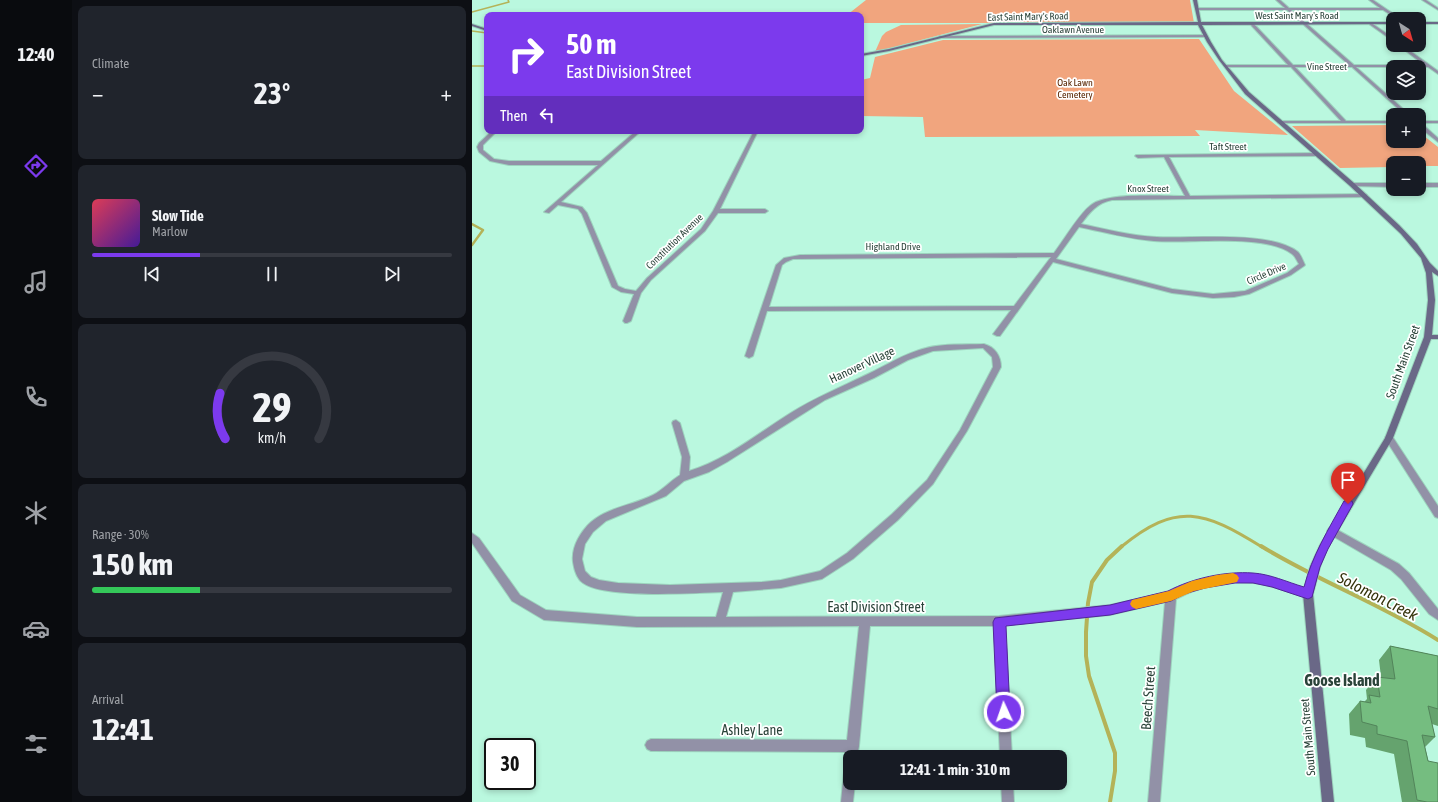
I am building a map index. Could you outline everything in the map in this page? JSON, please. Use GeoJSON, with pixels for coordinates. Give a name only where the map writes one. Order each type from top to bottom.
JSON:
{"type":"FeatureCollection","features":[{"type":"Feature","properties":{"kind":"main road","name":"South Main Street"},"geometry":{"type":"LineString","coordinates":[[1195,0],[1200,23],[1206,36],[1236,82],[1353,185],[1400,230],[1420,252],[1427,264],[1430,281],[1431,319],[1428,337],[1388,438],[1332,531],[1310,581],[1308,594],[1328,802]]}},
{"type":"Feature","properties":{"kind":"main road","name":"West Saint Mary's Road"},"geometry":{"type":"LineString","coordinates":[[1200,23],[1386,23]]}},
{"type":"Feature","properties":{"kind":"main road","name":"East Saint Mary's Road"},"geometry":{"type":"LineString","coordinates":[[864,54],[889,50],[994,24],[1200,23]]}},
{"type":"Feature","properties":{"kind":"main road"},"geometry":{"type":"LineString","coordinates":[[1426,23],[1438,23]]}},
{"type":"Feature","properties":{"kind":"main road"},"geometry":{"type":"LineString","coordinates":[[472,26],[484,29]]}},
{"type":"Feature","properties":{"kind":"main road"},"geometry":{"type":"LineString","coordinates":[[1427,264],[1438,274]]}},
{"type":"Feature","properties":{"kind":"main road"},"geometry":{"type":"LineString","coordinates":[[1428,337],[1438,336]]}},
{"type":"Feature","properties":{"kind":"street"},"geometry":{"type":"LineString","coordinates":[[1278,0],[1400,108]]}},
{"type":"Feature","properties":{"kind":"street"},"geometry":{"type":"LineString","coordinates":[[1371,0],[1389,12]]}},
{"type":"Feature","properties":{"kind":"street"},"geometry":{"type":"LineString","coordinates":[[1424,0],[1438,9]]}},
{"type":"Feature","properties":{"kind":"street"},"geometry":{"type":"LineString","coordinates":[[1198,9],[1385,9]]}},
{"type":"Feature","properties":{"kind":"street"},"geometry":{"type":"LineString","coordinates":[[1250,23],[1345,122]]}},
{"type":"Feature","properties":{"kind":"street"},"geometry":{"type":"LineString","coordinates":[[1370,23],[1386,35]]}},
{"type":"Feature","properties":{"kind":"street","name":"Oaklawn Avenue"},"geometry":{"type":"LineString","coordinates":[[940,37],[1206,36]]}},
{"type":"Feature","properties":{"kind":"street"},"geometry":{"type":"LineString","coordinates":[[1410,52],[1438,73]]}},
{"type":"Feature","properties":{"kind":"street","name":"Vine Street"},"geometry":{"type":"LineString","coordinates":[[1226,66],[1429,66]]}},
{"type":"Feature","properties":{"kind":"street"},"geometry":{"type":"LineString","coordinates":[[1280,122],[1386,122]]}},
{"type":"Feature","properties":{"kind":"street"},"geometry":{"type":"LineString","coordinates":[[1426,123],[1438,122]]}},
{"type":"Feature","properties":{"kind":"street"},"geometry":{"type":"LineString","coordinates":[[1426,130],[1438,141]]}},
{"type":"Feature","properties":{"kind":"street"},"geometry":{"type":"LineString","coordinates":[[492,134],[481,144],[480,148],[481,151],[492,160],[509,163],[603,162]]}},
{"type":"Feature","properties":{"kind":"street"},"geometry":{"type":"LineString","coordinates":[[547,212],[636,134]]}},
{"type":"Feature","properties":{"kind":"street","name":"Constitution Avenue"},"geometry":{"type":"LineString","coordinates":[[627,321],[638,293],[661,266],[703,230],[716,211],[754,134]]}},
{"type":"Feature","properties":{"kind":"street","name":"Taft Street"},"geometry":{"type":"LineString","coordinates":[[1138,156],[1318,155]]}},
{"type":"Feature","properties":{"kind":"street"},"geometry":{"type":"LineString","coordinates":[[1166,156],[1188,197]]}},
{"type":"Feature","properties":{"kind":"street"},"geometry":{"type":"LineString","coordinates":[[1353,185],[1386,185]]}},
{"type":"Feature","properties":{"kind":"street"},"geometry":{"type":"LineString","coordinates":[[1426,185],[1438,185]]}},
{"type":"Feature","properties":{"kind":"street","name":"Knox Street"},"geometry":{"type":"LineString","coordinates":[[997,334],[1092,206],[1106,200],[1122,198],[1365,196]]}},
{"type":"Feature","properties":{"kind":"street"},"geometry":{"type":"LineString","coordinates":[[557,202],[580,208],[585,214],[615,287],[623,291],[638,293]]}},
{"type":"Feature","properties":{"kind":"street"},"geometry":{"type":"LineString","coordinates":[[716,211],[765,211]]}},
{"type":"Feature","properties":{"kind":"street","name":"Circle Drive"},"geometry":{"type":"LineString","coordinates":[[1054,258],[1172,291],[1213,296],[1247,293],[1289,274],[1302,266],[1300,258],[1295,253],[1277,245],[1260,241],[1244,239],[1156,239],[1078,225]]}},
{"type":"Feature","properties":{"kind":"street","name":"Highland Drive"},"geometry":{"type":"LineString","coordinates":[[750,356],[779,265],[782,261],[793,257],[1054,258]]}},
{"type":"Feature","properties":{"kind":"street"},"geometry":{"type":"LineString","coordinates":[[765,309],[1016,308]]}},
{"type":"Feature","properties":{"kind":"street","name":"Hanover Village"},"geometry":{"type":"LineString","coordinates":[[984,346],[994,353],[998,360],[997,366],[963,431],[930,482],[895,517],[833,569],[822,575],[781,584],[729,587],[634,589],[600,586],[588,581],[579,571],[576,560],[578,548],[585,535],[594,524],[610,514],[663,494],[684,477],[708,469],[822,398],[927,350],[984,346]]}},
{"type":"Feature","properties":{"kind":"street"},"geometry":{"type":"LineString","coordinates":[[676,424],[686,457],[684,477]]}},
{"type":"Feature","properties":{"kind":"street"},"geometry":{"type":"LineString","coordinates":[[1388,438],[1438,514]]}},
{"type":"Feature","properties":{"kind":"street"},"geometry":{"type":"LineString","coordinates":[[1332,531],[1395,567],[1405,576],[1438,616]]}},
{"type":"Feature","properties":{"kind":"street","name":"East Division Street"},"geometry":{"type":"LineString","coordinates":[[472,538],[476,541],[516,598],[544,615],[637,622],[999,622],[1071,613],[1110,610],[1171,596],[1192,586],[1217,580],[1247,578],[1272,582],[1308,594]]}},
{"type":"Feature","properties":{"kind":"street"},"geometry":{"type":"LineString","coordinates":[[720,621],[729,587]]}},
{"type":"Feature","properties":{"kind":"street","name":"Beech Street"},"geometry":{"type":"LineString","coordinates":[[1154,802],[1171,596]]}},
{"type":"Feature","properties":{"kind":"street"},"geometry":{"type":"LineString","coordinates":[[852,750],[865,621]]}},
{"type":"Feature","properties":{"kind":"street"},"geometry":{"type":"LineString","coordinates":[[999,622],[1006,750]]}},
{"type":"Feature","properties":{"kind":"street","name":"Ashley Lane"},"geometry":{"type":"LineString","coordinates":[[651,745],[843,751]]}},
{"type":"Feature","properties":{"kind":"street"},"geometry":{"type":"LineString","coordinates":[[847,802],[848,790]]}},
{"type":"Feature","properties":{"kind":"street"},"geometry":{"type":"LineString","coordinates":[[1007,790],[1008,802]]}},
{"type":"Feature","properties":{"kind":"green space"},"geometry":{"type":"Polygon","coordinates":[[[866,0],[1190,0],[1194,23],[864,23],[864,12],[851,12],[866,0]]]}},
{"type":"Feature","properties":{"kind":"green space"},"geometry":{"type":"Polygon","coordinates":[[[982,24],[875,52],[882,36],[886,32],[901,25],[982,24]]]}},
{"type":"Feature","properties":{"kind":"green space","name":"Oak Lawn Cemetery"},"geometry":{"type":"Polygon","coordinates":[[[1199,39],[1234,91],[1288,135],[1195,130],[1200,136],[925,137],[923,117],[864,116],[864,79],[870,78],[875,57],[943,40],[1199,39]]]}},
{"type":"Feature","properties":{"kind":"green space"},"geometry":{"type":"Polygon","coordinates":[[[1386,125],[1386,148],[1426,148],[1426,138],[1438,147],[1438,166],[1426,166],[1426,156],[1386,156],[1386,167],[1340,168],[1292,126],[1386,125]]]}},
{"type":"Feature","properties":{"kind":"building"},"geometry":{"type":"Polygon","coordinates":[[[1390,646],[1438,656],[1438,709],[1428,706],[1435,737],[1422,735],[1428,761],[1438,763],[1438,802],[1417,800],[1407,741],[1377,734],[1377,726],[1362,722],[1360,701],[1371,703],[1369,695],[1380,697],[1377,677],[1395,679],[1390,646]]]}},
{"type":"Feature","properties":{"kind":"waterway"},"geometry":{"type":"LineString","coordinates":[[472,12],[509,2],[508,0]]}},
{"type":"Feature","properties":{"kind":"waterway","name":"Solomon Creek"},"geometry":{"type":"LineString","coordinates":[[472,31],[484,33]]}},
{"type":"Feature","properties":{"kind":"waterway","name":"Solomon Creek"},"geometry":{"type":"LineString","coordinates":[[472,66],[484,66]]}},
{"type":"Feature","properties":{"kind":"waterway","name":"Solomon Creek"},"geometry":{"type":"LineString","coordinates":[[472,224],[483,230],[472,245]]}},
{"type":"Feature","properties":{"kind":"waterway","name":"Solomon Creek"},"geometry":{"type":"LineString","coordinates":[[1121,547],[1141,532],[1158,523],[1175,517],[1191,516],[1207,519],[1223,525],[1262,547]]}},
{"type":"Feature","properties":{"kind":"waterway","name":"Solomon Creek"},"geometry":{"type":"LineString","coordinates":[[1110,802],[1115,771],[1115,753],[1089,676],[1086,656],[1086,632],[1088,603],[1092,582],[1107,560],[1122,546]]}},
{"type":"Feature","properties":{"kind":"waterway","name":"Solomon Creek"},"geometry":{"type":"LineString","coordinates":[[1261,546],[1283,559],[1394,615],[1438,640]]}},
{"type":"Feature","properties":{"kind":"slow traffic"},"geometry":{"type":"LineString","coordinates":[[1136,604],[1171,596],[1192,586],[1233,578]]}},
{"type":"Feature","properties":{"kind":"district","name":"Goose Island"},"geometry":{"type":"Point","coordinates":[1342,680]}},
{"type":"Feature","properties":{"kind":"route"},"geometry":{"type":"LineString","coordinates":[[1004,712],[999,622],[1071,613],[1110,610],[1171,596],[1192,586],[1217,580],[1235,578],[1253,578],[1272,582],[1308,594],[1310,581],[1323,548],[1348,504]]}}]}
